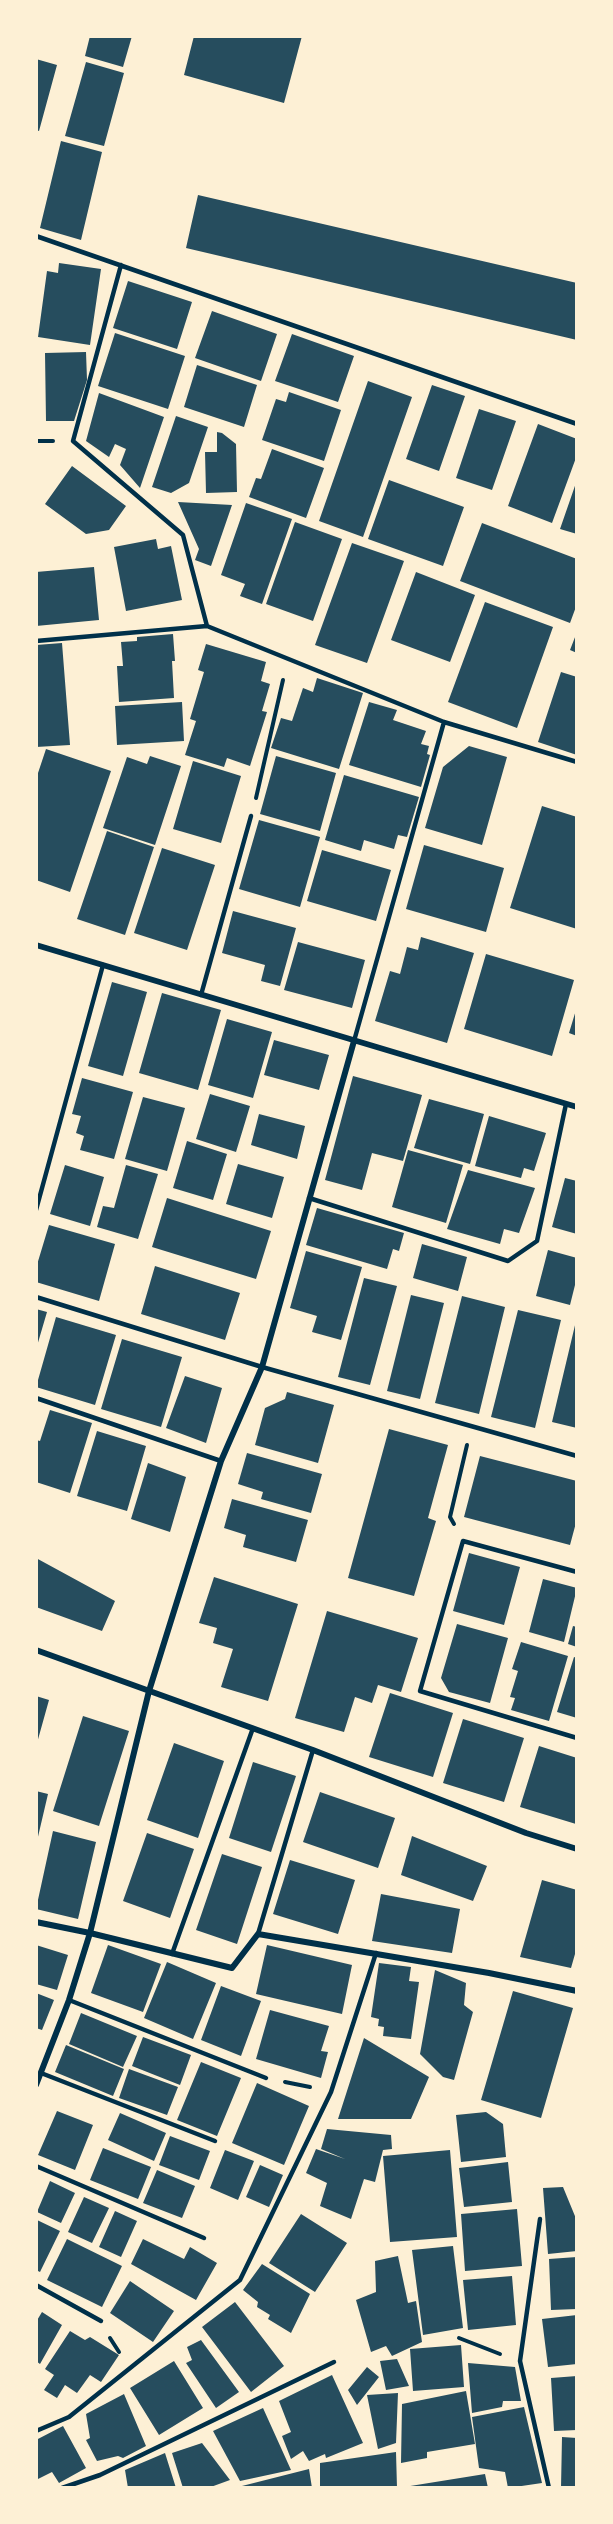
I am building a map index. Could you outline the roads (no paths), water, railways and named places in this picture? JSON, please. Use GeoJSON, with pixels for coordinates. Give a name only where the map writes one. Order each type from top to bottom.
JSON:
{"type":"FeatureCollection","features":[{"type":"Feature","properties":{"kind":"street"},"geometry":{"type":"LineString","coordinates":[[36,945],[577,1107]]}},
{"type":"Feature","properties":{"kind":"street"},"geometry":{"type":"LineString","coordinates":[[36,2085],[69,2000],[90,1933],[149,1691],[221,1461],[262,1367],[354,1041]]}},
{"type":"Feature","properties":{"kind":"street"},"geometry":{"type":"LineString","coordinates":[[36,1650],[313,1750],[526,1833],[577,1849]]}},
{"type":"Feature","properties":{"kind":"street"},"geometry":{"type":"LineString","coordinates":[[36,1922],[232,1968],[258,1934],[376,1953],[577,1991]]}},
{"type":"Feature","properties":{"kind":"lane"},"geometry":{"type":"LineString","coordinates":[[36,236],[577,424]]}},
{"type":"Feature","properties":{"kind":"lane"},"geometry":{"type":"LineString","coordinates":[[121,265],[73,441],[183,535],[207,626]]}},
{"type":"Feature","properties":{"kind":"lane"},"geometry":{"type":"LineString","coordinates":[[36,641],[207,626],[444,722],[577,762]]}},
{"type":"Feature","properties":{"kind":"lane"},"geometry":{"type":"LineString","coordinates":[[354,1041],[444,722]]}},
{"type":"Feature","properties":{"kind":"lane"},"geometry":{"type":"LineString","coordinates":[[201,995],[251,816]]}},
{"type":"Feature","properties":{"kind":"lane"},"geometry":{"type":"LineString","coordinates":[[36,1210],[104,965]]}},
{"type":"Feature","properties":{"kind":"lane"},"geometry":{"type":"LineString","coordinates":[[309,1198],[508,1262],[537,1241],[566,1104]]}},
{"type":"Feature","properties":{"kind":"lane"},"geometry":{"type":"LineString","coordinates":[[36,1297],[262,1367],[577,1456]]}},
{"type":"Feature","properties":{"kind":"lane"},"geometry":{"type":"LineString","coordinates":[[36,1398],[221,1461]]}},
{"type":"Feature","properties":{"kind":"lane"},"geometry":{"type":"LineString","coordinates":[[577,1572],[463,1541],[420,1691],[577,1738]]}},
{"type":"Feature","properties":{"kind":"lane"},"geometry":{"type":"LineString","coordinates":[[172,1954],[253,1728]]}},
{"type":"Feature","properties":{"kind":"lane"},"geometry":{"type":"LineString","coordinates":[[258,1934],[313,1750]]}},
{"type":"Feature","properties":{"kind":"lane"},"geometry":{"type":"LineString","coordinates":[[36,2431],[69,2417],[240,2280],[331,2092],[376,1953]]}},
{"type":"Feature","properties":{"kind":"lane"},"geometry":{"type":"LineString","coordinates":[[69,2000],[266,2078]]}},
{"type":"Feature","properties":{"kind":"lane"},"geometry":{"type":"LineString","coordinates":[[41,2073],[215,2141]]}},
{"type":"Feature","properties":{"kind":"lane"},"geometry":{"type":"LineString","coordinates":[[36,2166],[204,2238]]}},
{"type":"Feature","properties":{"kind":"lane"},"geometry":{"type":"LineString","coordinates":[[540,2219],[520,2361],[549,2488]]}},
{"type":"Feature","properties":{"kind":"lane"},"geometry":{"type":"LineString","coordinates":[[36,2285],[101,2321]]}},
{"type":"Feature","properties":{"kind":"lane"},"geometry":{"type":"LineString","coordinates":[[62,2488],[100,2475],[334,2362]]}}]}
